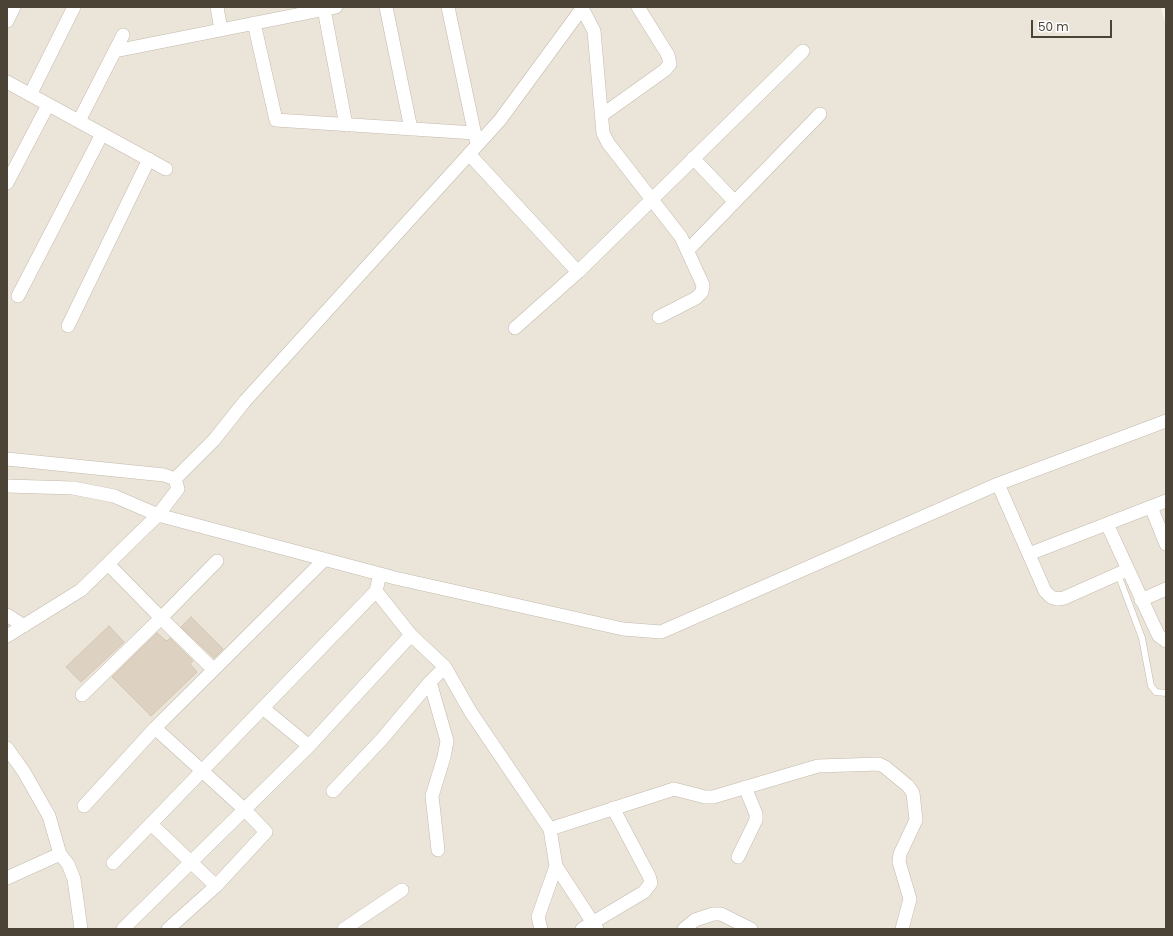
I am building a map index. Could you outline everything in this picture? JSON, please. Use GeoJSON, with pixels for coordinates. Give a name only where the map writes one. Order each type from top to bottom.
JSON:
{"type":"FeatureCollection","features":[{"type":"Feature","properties":{"kind":"street"},"geometry":{"type":"LineString","coordinates":[[7,21],[14,7]]}},
{"type":"Feature","properties":{"kind":"street"},"geometry":{"type":"LineString","coordinates":[[30,95],[74,7]]}},
{"type":"Feature","properties":{"kind":"street"},"geometry":{"type":"LineString","coordinates":[[217,7],[221,30]]}},
{"type":"Feature","properties":{"kind":"street"},"geometry":{"type":"LineString","coordinates":[[386,7],[411,129]]}},
{"type":"Feature","properties":{"kind":"street"},"geometry":{"type":"LineString","coordinates":[[448,7],[474,144],[578,272]]}},
{"type":"Feature","properties":{"kind":"street"},"geometry":{"type":"LineString","coordinates":[[7,636],[80,590],[109,565],[158,515],[170,500],[177,484],[245,401],[474,144],[500,120],[583,7],[594,31],[603,133],[608,143],[651,198],[688,250],[703,285],[702,292],[696,298],[659,317]]}},
{"type":"Feature","properties":{"kind":"street"},"geometry":{"type":"LineString","coordinates":[[602,115],[665,70],[670,64],[668,55],[638,7]]}},
{"type":"Feature","properties":{"kind":"street"},"geometry":{"type":"LineString","coordinates":[[115,50],[330,8],[346,125]]}},
{"type":"Feature","properties":{"kind":"street"},"geometry":{"type":"LineString","coordinates":[[254,23],[276,120],[411,129],[474,144]]}},
{"type":"Feature","properties":{"kind":"street"},"geometry":{"type":"LineString","coordinates":[[79,121],[123,35]]}},
{"type":"Feature","properties":{"kind":"street"},"geometry":{"type":"LineString","coordinates":[[515,328],[578,272],[651,198],[802,51]]}},
{"type":"Feature","properties":{"kind":"street"},"geometry":{"type":"LineString","coordinates":[[7,82],[166,169]]}},
{"type":"Feature","properties":{"kind":"street"},"geometry":{"type":"LineString","coordinates":[[7,183],[48,105]]}},
{"type":"Feature","properties":{"kind":"street"},"geometry":{"type":"LineString","coordinates":[[688,250],[820,114]]}},
{"type":"Feature","properties":{"kind":"street"},"geometry":{"type":"LineString","coordinates":[[18,296],[102,134]]}},
{"type":"Feature","properties":{"kind":"street"},"geometry":{"type":"LineString","coordinates":[[692,158],[734,201]]}},
{"type":"Feature","properties":{"kind":"street"},"geometry":{"type":"LineString","coordinates":[[68,326],[149,159]]}},
{"type":"Feature","properties":{"kind":"street"},"geometry":{"type":"LineString","coordinates":[[7,486],[73,488],[114,496],[158,515],[380,574],[624,629],[661,632],[998,484],[1166,421]]}},
{"type":"Feature","properties":{"kind":"street"},"geometry":{"type":"LineString","coordinates":[[7,459],[164,475],[177,484]]}},
{"type":"Feature","properties":{"kind":"street"},"geometry":{"type":"LineString","coordinates":[[998,484],[1045,591],[1051,597],[1057,599],[1123,572]]}},
{"type":"Feature","properties":{"kind":"street"},"geometry":{"type":"LineString","coordinates":[[1029,554],[1166,500]]}},
{"type":"Feature","properties":{"kind":"street"},"geometry":{"type":"LineString","coordinates":[[1150,507],[1166,544]]}},
{"type":"Feature","properties":{"kind":"street"},"geometry":{"type":"LineString","coordinates":[[1107,524],[1123,572],[1142,600],[1159,636],[1166,641]]}},
{"type":"Feature","properties":{"kind":"street"},"geometry":{"type":"LineString","coordinates":[[84,806],[155,728],[324,560]]}},
{"type":"Feature","properties":{"kind":"street"},"geometry":{"type":"LineString","coordinates":[[82,695],[217,561]]}},
{"type":"Feature","properties":{"kind":"street"},"geometry":{"type":"LineString","coordinates":[[109,565],[213,669]]}},
{"type":"Feature","properties":{"kind":"street"},"geometry":{"type":"LineString","coordinates":[[113,863],[201,770],[264,709],[376,591],[380,574]]}},
{"type":"Feature","properties":{"kind":"street"},"geometry":{"type":"LineString","coordinates":[[1142,600],[1166,589]]}},
{"type":"Feature","properties":{"kind":"street"},"geometry":{"type":"LineString","coordinates":[[376,591],[411,635],[445,667],[470,711],[550,829],[556,855],[556,866],[538,917],[541,929]]}},
{"type":"Feature","properties":{"kind":"street"},"geometry":{"type":"LineString","coordinates":[[7,615],[24,626]]}},
{"type":"Feature","properties":{"kind":"street"},"geometry":{"type":"LineString","coordinates":[[123,929],[309,746],[411,635]]}},
{"type":"Feature","properties":{"kind":"street"},"geometry":{"type":"LineString","coordinates":[[333,791],[382,739],[430,682],[445,667]]}},
{"type":"Feature","properties":{"kind":"street"},"geometry":{"type":"LineString","coordinates":[[430,682],[447,741],[443,763],[432,796],[438,850]]}},
{"type":"Feature","properties":{"kind":"street"},"geometry":{"type":"LineString","coordinates":[[264,709],[309,746]]}},
{"type":"Feature","properties":{"kind":"street"},"geometry":{"type":"LineString","coordinates":[[155,728],[244,809],[266,832],[216,886],[168,929]]}},
{"type":"Feature","properties":{"kind":"street"},"geometry":{"type":"LineString","coordinates":[[7,748],[11,761],[49,816],[60,854],[68,864],[74,879],[81,929]]}},
{"type":"Feature","properties":{"kind":"street"},"geometry":{"type":"LineString","coordinates":[[550,829],[674,789],[705,797],[818,766],[879,764],[885,767],[908,786],[913,794],[916,820],[900,854],[900,868],[910,899],[902,929]]}},
{"type":"Feature","properties":{"kind":"street"},"geometry":{"type":"LineString","coordinates":[[738,857],[756,820],[756,814],[745,787]]}},
{"type":"Feature","properties":{"kind":"street"},"geometry":{"type":"LineString","coordinates":[[556,866],[591,927],[644,892],[651,883],[613,808]]}},
{"type":"Feature","properties":{"kind":"street"},"geometry":{"type":"LineString","coordinates":[[151,824],[216,886]]}},
{"type":"Feature","properties":{"kind":"street"},"geometry":{"type":"LineString","coordinates":[[7,878],[60,854]]}},
{"type":"Feature","properties":{"kind":"street"},"geometry":{"type":"LineString","coordinates":[[344,929],[402,890]]}},
{"type":"Feature","properties":{"kind":"street"},"geometry":{"type":"LineString","coordinates":[[684,929],[695,920],[713,914],[721,914],[752,929]]}},
{"type":"Feature","properties":{"kind":"lane"},"geometry":{"type":"LineString","coordinates":[[1123,572],[1142,638],[1151,686],[1156,692],[1166,694]]}},
{"type":"Feature","properties":{"kind":"shaded area"},"geometry":{"type":"Polygon","coordinates":[[[7,7],[1161,7],[1166,26],[1166,929],[7,929],[7,7]]]}},
{"type":"Feature","properties":{"kind":"building"},"geometry":{"type":"Polygon","coordinates":[[[191,617],[223,649],[214,658],[181,627],[191,617]]]}},
{"type":"Feature","properties":{"kind":"building"},"geometry":{"type":"Polygon","coordinates":[[[109,626],[124,642],[81,682],[66,667],[109,626]]]}},
{"type":"Feature","properties":{"kind":"building"},"geometry":{"type":"Polygon","coordinates":[[[157,633],[167,641],[170,638],[193,661],[190,664],[197,672],[151,716],[112,677],[157,633]]]}}]}
